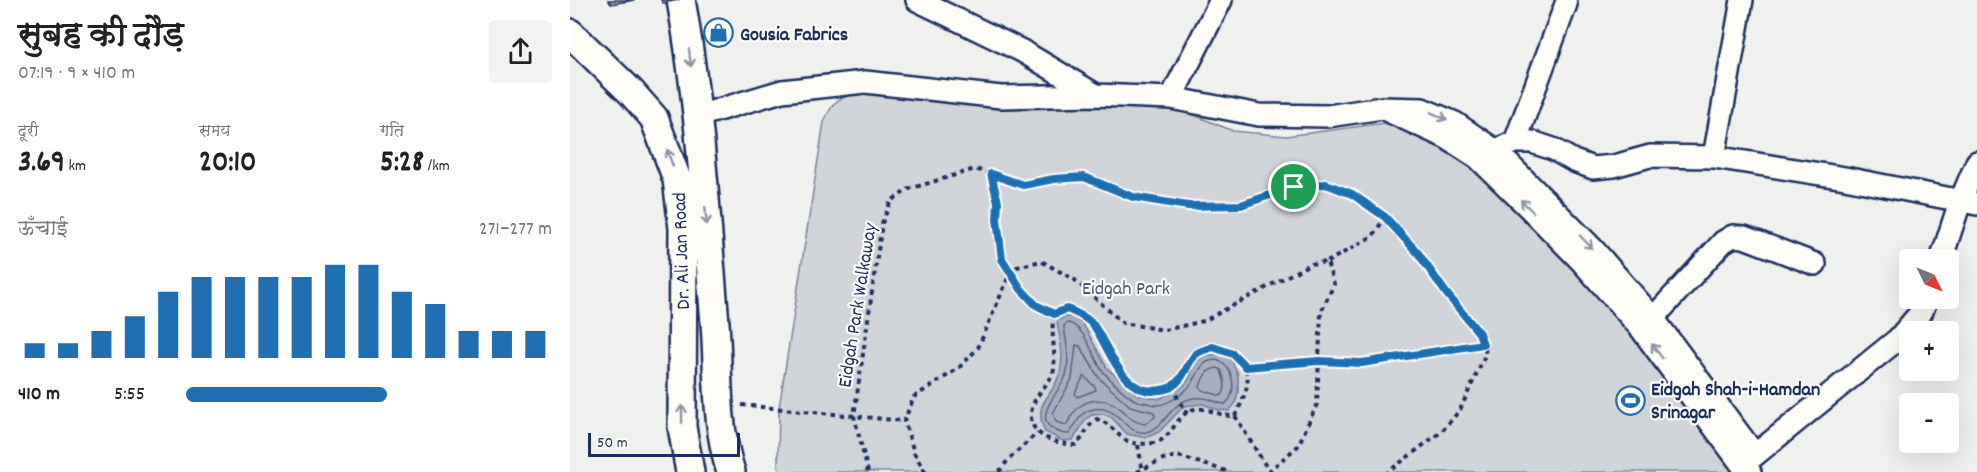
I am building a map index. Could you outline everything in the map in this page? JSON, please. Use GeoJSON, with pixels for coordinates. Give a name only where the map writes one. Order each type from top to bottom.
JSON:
{"type":"FeatureCollection","features":[{"type":"Feature","properties":{"kind":"main road","name":"Dr. Ali Jan Road"},"geometry":{"type":"LineString","coordinates":[[681,0],[698,116],[717,348],[718,414],[731,472]]}},
{"type":"Feature","properties":{"kind":"main road","name":"Dr. Ali Jan Road"},"geometry":{"type":"LineString","coordinates":[[570,33],[631,92],[654,118],[677,179],[683,228],[682,427],[690,472]]}},
{"type":"Feature","properties":{"kind":"street"},"geometry":{"type":"LineString","coordinates":[[916,0],[1022,51],[1096,95]]}},
{"type":"Feature","properties":{"kind":"street"},"geometry":{"type":"LineString","coordinates":[[1171,98],[1221,0]]}},
{"type":"Feature","properties":{"kind":"street"},"geometry":{"type":"LineString","coordinates":[[1714,157],[1742,0]]}},
{"type":"Feature","properties":{"kind":"street"},"geometry":{"type":"LineString","coordinates":[[1515,142],[1566,4]]}},
{"type":"Feature","properties":{"kind":"street"},"geometry":{"type":"LineString","coordinates":[[698,116],[782,91],[865,82],[1001,97],[1096,95],[1171,98],[1259,115],[1328,116],[1382,108],[1422,109],[1455,123],[1594,250],[1749,464],[1898,339],[1923,309]]}},
{"type":"Feature","properties":{"kind":"street"},"geometry":{"type":"LineString","coordinates":[[1487,154],[1515,142],[1532,142],[1593,168],[1614,166],[1650,156],[1714,157],[1845,177],[1968,203]]}},
{"type":"Feature","properties":{"kind":"street"},"geometry":{"type":"LineString","coordinates":[[1946,249],[1968,203],[1977,162]]}},
{"type":"Feature","properties":{"kind":"street"},"geometry":{"type":"LineString","coordinates":[[1647,324],[1723,242],[1732,236],[1744,237],[1815,264]]}},
{"type":"Feature","properties":{"kind":"path","name":"Eidgah Park Walkaway"},"geometry":{"type":"LineString","coordinates":[[868,472],[854,416],[882,223],[891,201],[909,189],[975,169],[1023,185],[1054,179],[1084,177],[1133,197],[1188,206],[1241,205],[1294,187],[1326,184],[1352,194],[1385,217],[1418,253],[1446,293],[1479,333],[1483,344]]}},
{"type":"Feature","properties":{"kind":"path"},"geometry":{"type":"LineString","coordinates":[[991,174],[998,202],[997,219],[1002,259],[1021,289],[1036,305],[1054,314],[1067,309],[1093,324],[1127,379],[1144,391],[1172,389],[1196,355],[1213,347],[1233,354],[1246,367],[1248,383],[1244,399],[1235,416]]}},
{"type":"Feature","properties":{"kind":"path"},"geometry":{"type":"LineString","coordinates":[[925,472],[915,455],[904,421],[914,397],[959,368],[978,348],[1008,278],[1017,267],[1041,261],[1075,280],[1123,323],[1164,330],[1204,321],[1310,264],[1327,262],[1373,236],[1385,217]]}},
{"type":"Feature","properties":{"kind":"path"},"geometry":{"type":"LineString","coordinates":[[1235,416],[1268,472],[1298,446],[1317,404],[1321,312],[1334,284],[1327,262]]}},
{"type":"Feature","properties":{"kind":"path"},"geometry":{"type":"LineString","coordinates":[[1054,314],[1052,323],[1053,372],[1033,405],[1031,421],[1037,433],[1056,443],[1075,445],[1082,440],[1087,426],[1097,419],[1106,423],[1121,439],[1138,445],[1157,442],[1168,435],[1186,411],[1192,409],[1205,409],[1225,417],[1235,416]]}},
{"type":"Feature","properties":{"kind":"path"},"geometry":{"type":"LineString","coordinates":[[1246,367],[1319,361],[1362,363],[1483,344],[1486,353],[1460,410],[1442,431],[1388,472]]}},
{"type":"Feature","properties":{"kind":"path"},"geometry":{"type":"LineString","coordinates":[[1172,389],[1186,411]]}},
{"type":"Feature","properties":{"kind":"path","name":"Eidgah Park Walkaway"},"geometry":{"type":"LineString","coordinates":[[742,405],[904,421]]}},
{"type":"Feature","properties":{"kind":"path"},"geometry":{"type":"LineString","coordinates":[[999,472],[1008,460],[1037,433]]}},
{"type":"Feature","properties":{"kind":"path"},"geometry":{"type":"LineString","coordinates":[[1138,445],[1143,470]]}},
{"type":"Feature","properties":{"kind":"path"},"geometry":{"type":"LineString","coordinates":[[1137,472],[1163,459],[1179,456],[1229,472]]}},
{"type":"Feature","properties":{"kind":"green space","name":"Eidgah Park"},"geometry":{"type":"Polygon","coordinates":[[[861,93],[999,103],[1162,102],[1233,131],[1286,136],[1393,122],[1450,148],[1551,240],[1642,342],[1742,472],[780,472],[778,466],[779,408],[824,122],[837,101],[861,93]]]}},
{"type":"Feature","properties":{"kind":"water"},"geometry":{"type":"Polygon","coordinates":[[[1064,317],[1073,317],[1083,324],[1107,368],[1138,395],[1159,399],[1182,387],[1188,380],[1196,362],[1206,355],[1223,354],[1232,360],[1238,375],[1238,393],[1235,404],[1229,411],[1203,404],[1184,406],[1159,432],[1146,438],[1127,434],[1111,417],[1103,414],[1092,415],[1086,419],[1073,440],[1063,441],[1045,432],[1041,414],[1042,407],[1056,384],[1061,369],[1057,322],[1064,317]]]}},
{"type":"Feature","properties":{"kind":"place","name":"Gousia Fabrics"},"geometry":{"type":"Point","coordinates":[719,33]}},
{"type":"Feature","properties":{"kind":"place","name":"Eidgah Shah-i-Hamdan Srinagar"},"geometry":{"type":"Point","coordinates":[1630,400]}},
{"type":"Feature","properties":{"kind":"route"},"geometry":{"type":"LineString","coordinates":[[991,174],[1023,185],[1054,179],[1084,177],[1133,197],[1188,206],[1241,205],[1294,187],[1326,184],[1352,194],[1385,217],[1418,253],[1446,293],[1479,333],[1483,344],[1362,363],[1319,361],[1246,367],[1233,354],[1213,347],[1196,355],[1184,374],[1171,387],[1144,391],[1127,379],[1093,324],[1067,309],[1054,314],[1036,305],[1021,289],[1002,259],[997,219],[998,202],[991,174]]}}]}
